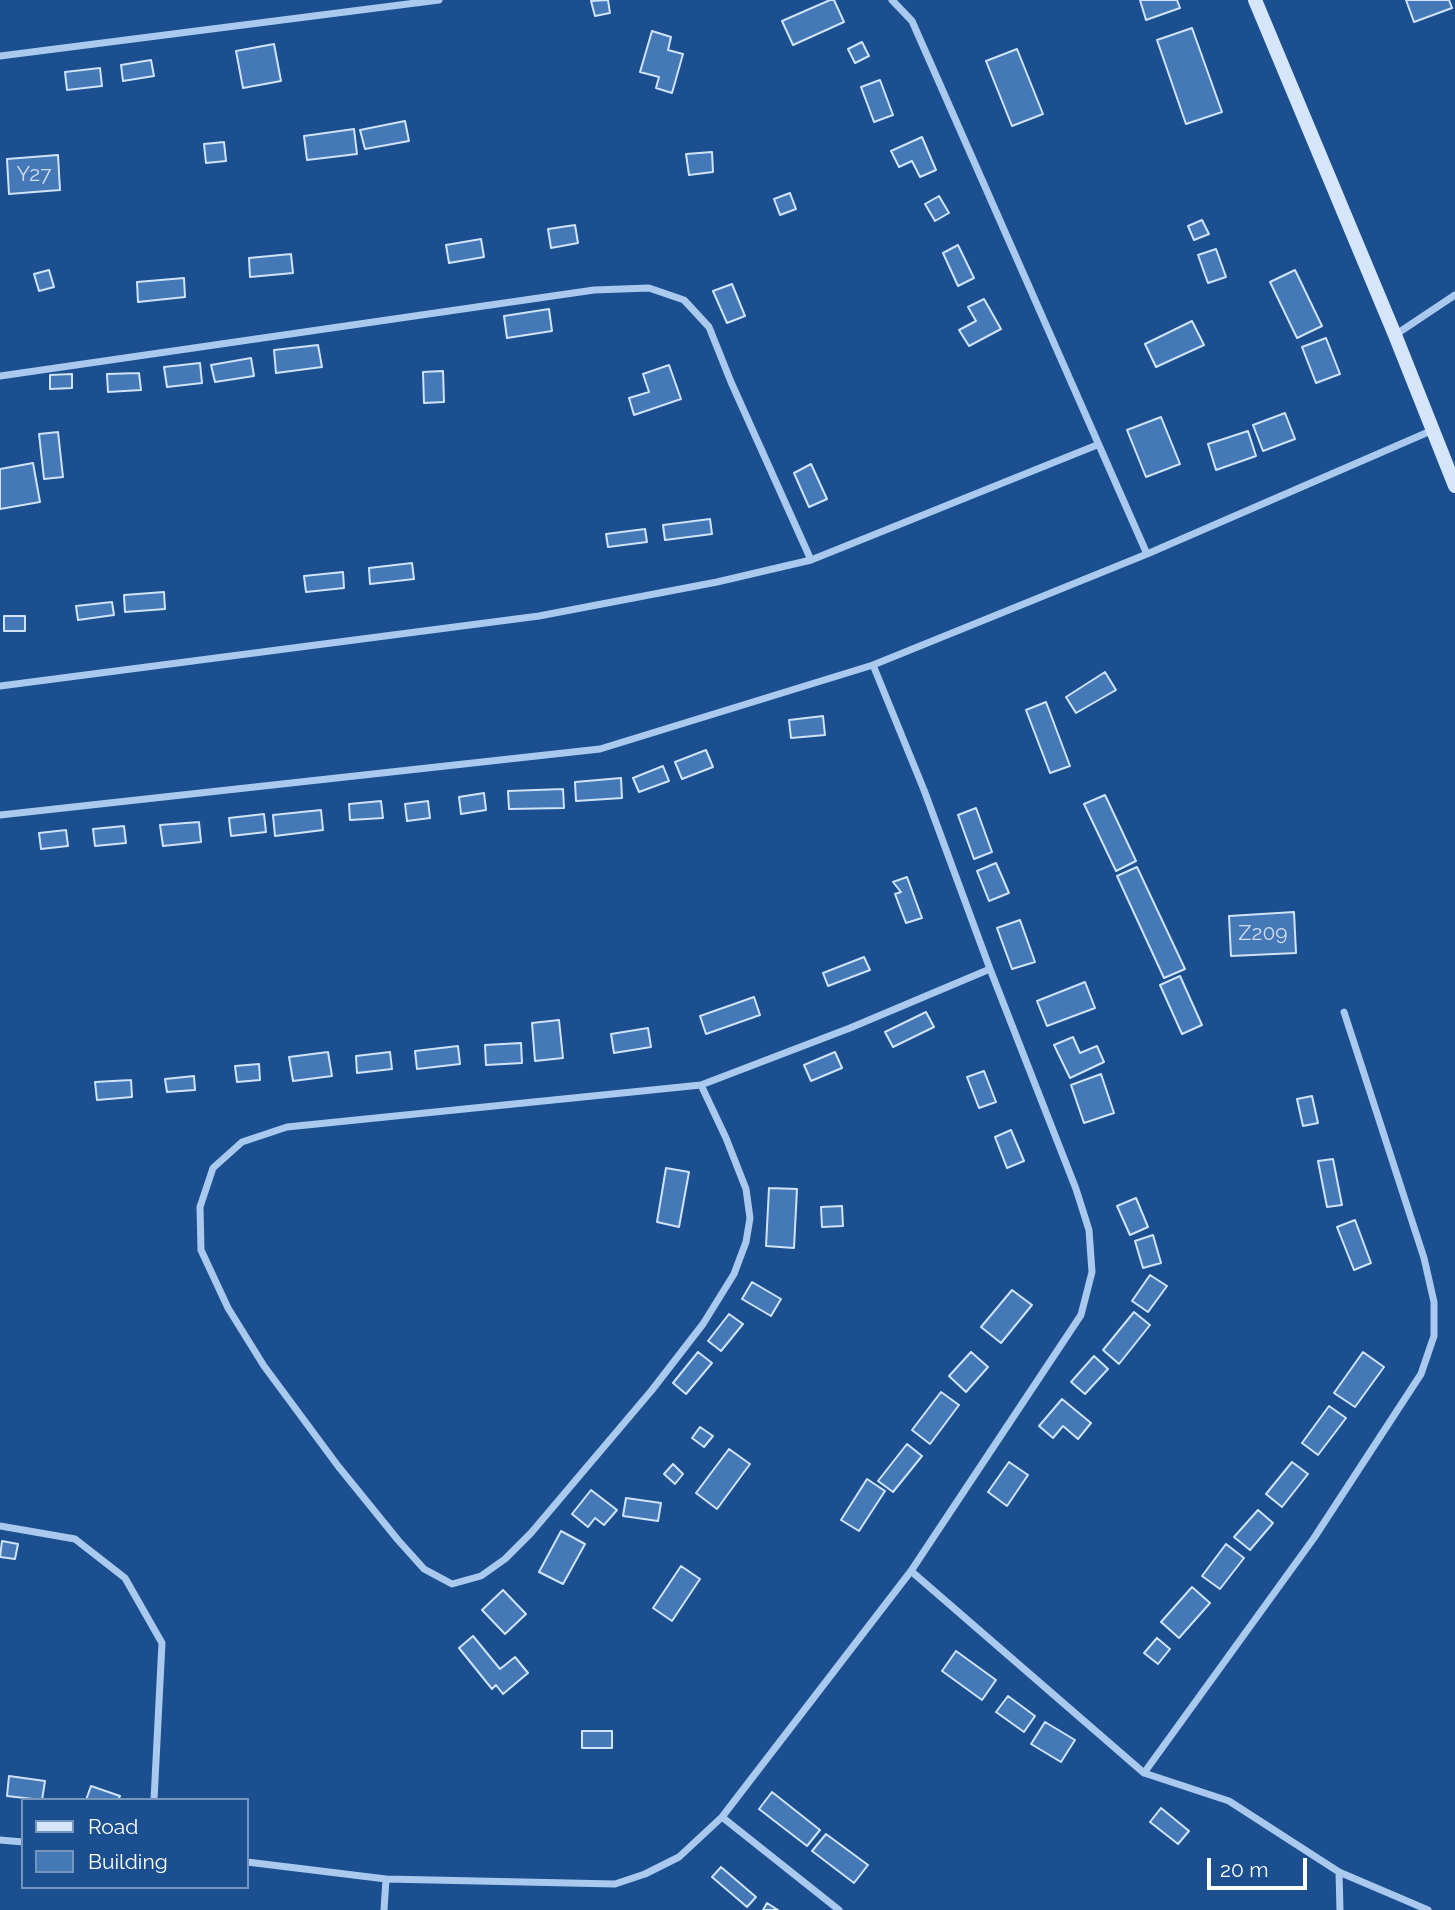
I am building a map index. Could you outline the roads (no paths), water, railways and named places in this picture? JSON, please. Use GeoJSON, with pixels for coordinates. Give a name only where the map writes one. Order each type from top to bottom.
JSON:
{"type":"FeatureCollection","features":[{"type":"Feature","properties":{"kind":"street"},"geometry":{"type":"LineString","coordinates":[[0,56],[439,0]]}},
{"type":"Feature","properties":{"kind":"street"},"geometry":{"type":"LineString","coordinates":[[892,0],[912,21],[1147,554]]}},
{"type":"Feature","properties":{"kind":"street"},"geometry":{"type":"LineString","coordinates":[[1255,0],[1455,486]]}},
{"type":"Feature","properties":{"kind":"street"},"geometry":{"type":"LineString","coordinates":[[0,376],[594,290],[649,288],[684,300],[709,327],[730,382],[811,560]]}},
{"type":"Feature","properties":{"kind":"street"},"geometry":{"type":"LineString","coordinates":[[1395,335],[1455,295]]}},
{"type":"Feature","properties":{"kind":"street"},"geometry":{"type":"LineString","coordinates":[[0,815],[600,749],[873,665],[1147,554],[1433,430]]}},
{"type":"Feature","properties":{"kind":"street"},"geometry":{"type":"LineString","coordinates":[[0,686],[540,617],[630,600],[811,560],[1097,445]]}},
{"type":"Feature","properties":{"kind":"street"},"geometry":{"type":"LineString","coordinates":[[248,1863],[386,1879],[615,1884],[645,1874],[679,1857],[722,1817],[911,1571],[1081,1315],[1092,1272],[1088,1230],[1076,1189],[924,790],[873,665]]}},
{"type":"Feature","properties":{"kind":"street"},"geometry":{"type":"LineString","coordinates":[[701,1085],[746,1189],[750,1218],[746,1242],[734,1274],[703,1324],[660,1379],[531,1533],[505,1559],[481,1576],[452,1584],[424,1569],[389,1530],[264,1366],[228,1308],[201,1250],[200,1207],[214,1168],[242,1142],[288,1127],[701,1085],[850,1028],[990,969]]}},
{"type":"Feature","properties":{"kind":"street"},"geometry":{"type":"LineString","coordinates":[[1144,1773],[1314,1538],[1373,1450],[1421,1374],[1434,1336],[1434,1302],[1424,1258],[1344,1012]]}},
{"type":"Feature","properties":{"kind":"street"},"geometry":{"type":"LineString","coordinates":[[0,1527],[75,1539],[125,1578],[162,1643],[154,1798]]}},
{"type":"Feature","properties":{"kind":"street"},"geometry":{"type":"LineString","coordinates":[[911,1571],[1144,1773],[1229,1801],[1339,1872],[1428,1910]]}},
{"type":"Feature","properties":{"kind":"street"},"geometry":{"type":"LineString","coordinates":[[722,1817],[839,1910]]}},
{"type":"Feature","properties":{"kind":"street"},"geometry":{"type":"LineString","coordinates":[[0,1840],[21,1842]]}},
{"type":"Feature","properties":{"kind":"street"},"geometry":{"type":"LineString","coordinates":[[1339,1872],[1340,1910]]}},
{"type":"Feature","properties":{"kind":"street"},"geometry":{"type":"LineString","coordinates":[[384,1910],[386,1879]]}}]}
